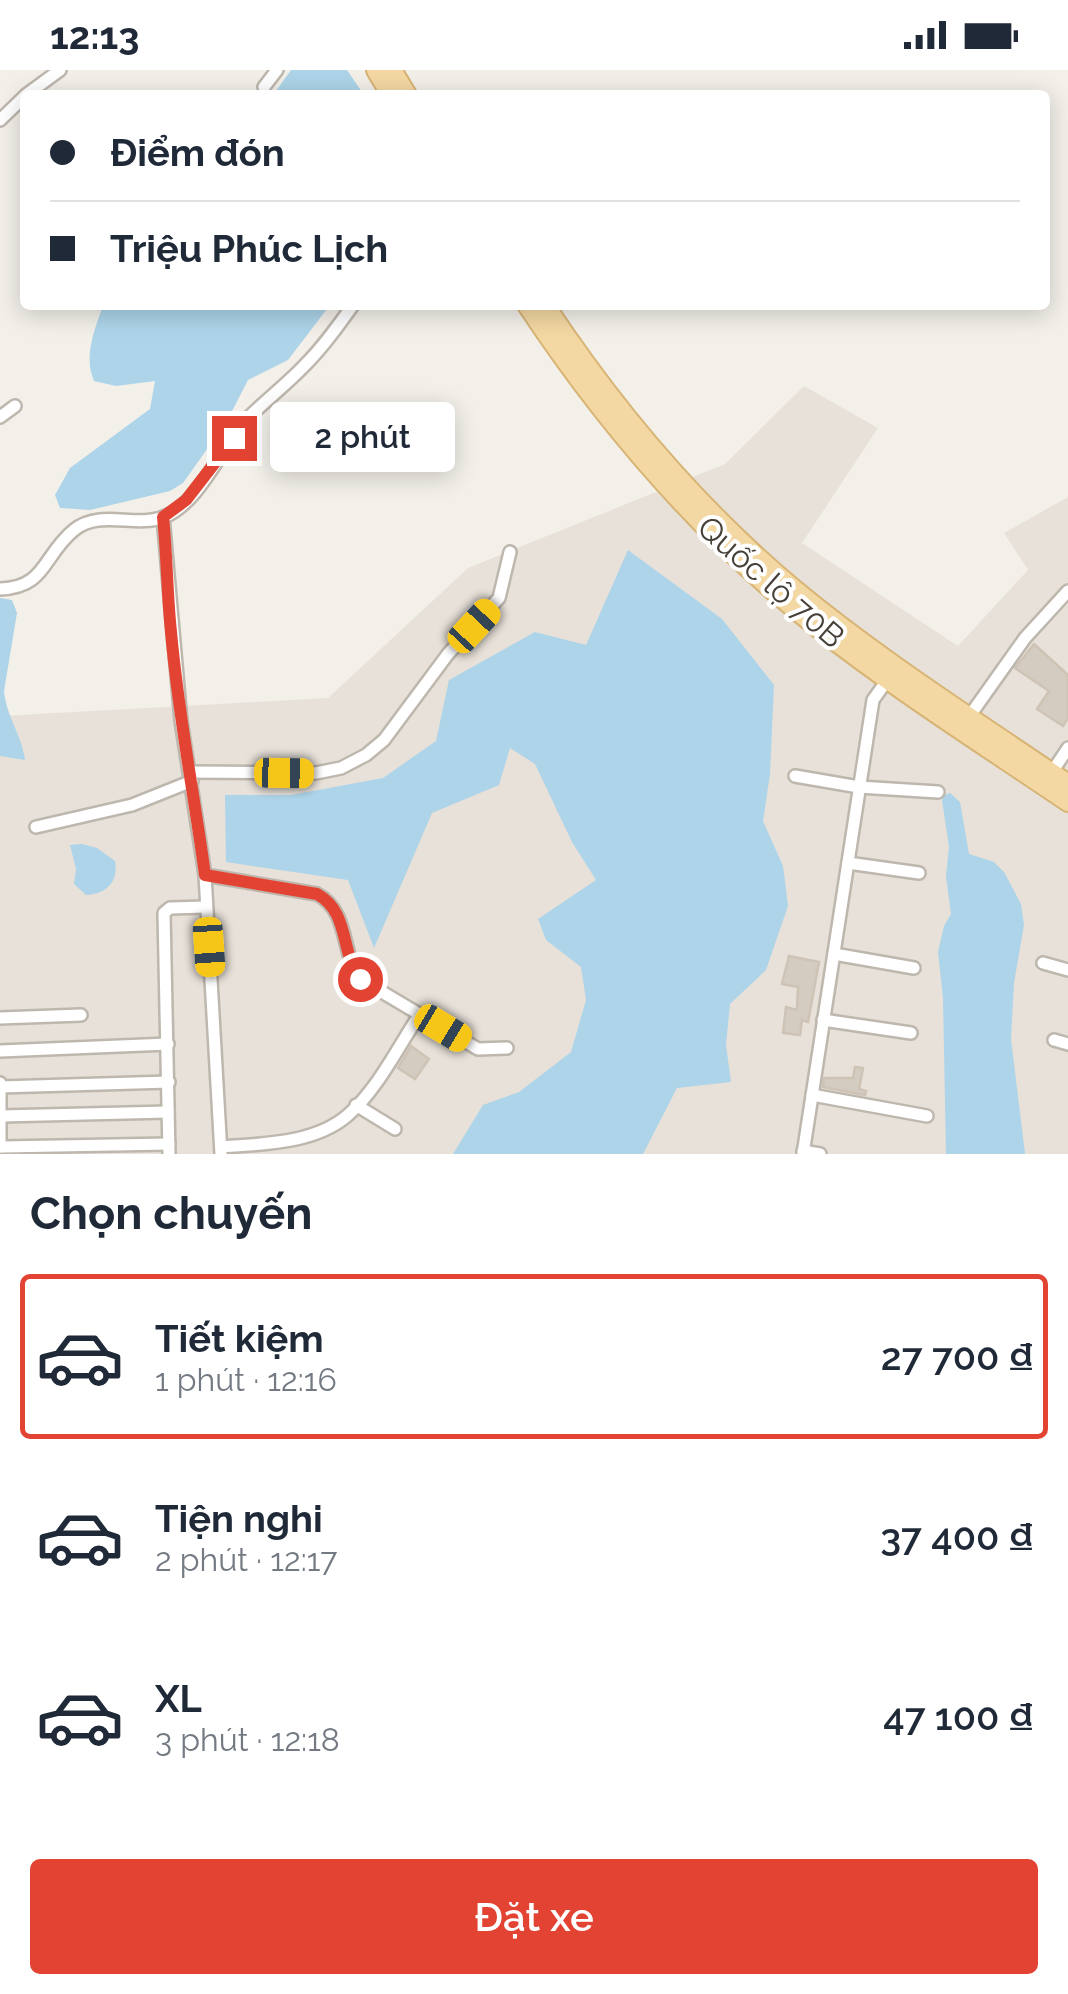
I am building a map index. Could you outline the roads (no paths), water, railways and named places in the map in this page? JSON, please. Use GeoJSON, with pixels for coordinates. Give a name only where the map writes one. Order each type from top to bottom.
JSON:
{"type":"FeatureCollection","features":[{"type":"Feature","properties":{"kind":"main road","name":"Quốc lộ 70B"},"geometry":{"type":"LineString","coordinates":[[547,317],[606,416],[653,473],[782,598],[888,679],[1068,784]]}},
{"type":"Feature","properties":{"kind":"main road","name":"Quốc lộ 70B"},"geometry":{"type":"LineString","coordinates":[[547,317],[666,465],[744,545],[841,626],[1068,802]]}},
{"type":"Feature","properties":{"kind":"street"},"geometry":{"type":"LineString","coordinates":[[32,90],[60,70]]}},
{"type":"Feature","properties":{"kind":"street"},"geometry":{"type":"LineString","coordinates":[[264,87],[277,70]]}},
{"type":"Feature","properties":{"kind":"street"},"geometry":{"type":"LineString","coordinates":[[0,120],[20,100]]}},
{"type":"Feature","properties":{"kind":"street"},"geometry":{"type":"LineString","coordinates":[[0,589],[19,589],[31,583],[76,528],[104,519],[163,517],[186,500],[246,420],[308,362],[349,310]]}},
{"type":"Feature","properties":{"kind":"street"},"geometry":{"type":"LineString","coordinates":[[0,417],[15,406]]}},
{"type":"Feature","properties":{"kind":"street"},"geometry":{"type":"LineString","coordinates":[[163,517],[170,628],[205,875],[221,1151],[292,1140],[336,1123],[356,1105],[420,1014]]}},
{"type":"Feature","properties":{"kind":"street"},"geometry":{"type":"LineString","coordinates":[[36,826],[132,805],[192,776],[316,774],[341,768],[366,755],[384,740],[448,654],[499,598],[510,552]]}},
{"type":"Feature","properties":{"kind":"street"},"geometry":{"type":"LineString","coordinates":[[970,726],[1025,638],[1068,591]]}},
{"type":"Feature","properties":{"kind":"street"},"geometry":{"type":"LineString","coordinates":[[820,1154],[803,1153],[873,700],[888,679]]}},
{"type":"Feature","properties":{"kind":"street"},"geometry":{"type":"LineString","coordinates":[[1052,772],[1068,748]]}},
{"type":"Feature","properties":{"kind":"street"},"geometry":{"type":"LineString","coordinates":[[795,776],[859,787],[938,792]]}},
{"type":"Feature","properties":{"kind":"street"},"geometry":{"type":"LineString","coordinates":[[848,864],[919,873]]}},
{"type":"Feature","properties":{"kind":"street"},"geometry":{"type":"LineString","coordinates":[[205,875],[317,894],[328,900],[341,923],[351,963],[360,979],[478,1048],[507,1048]]}},
{"type":"Feature","properties":{"kind":"street"},"geometry":{"type":"LineString","coordinates":[[169,1082],[0,1084],[1,1147],[169,1149],[169,1082],[164,913],[170,908],[206,907]]}},
{"type":"Feature","properties":{"kind":"street"},"geometry":{"type":"LineString","coordinates":[[834,954],[914,968]]}},
{"type":"Feature","properties":{"kind":"street"},"geometry":{"type":"LineString","coordinates":[[1044,963],[1068,970]]}},
{"type":"Feature","properties":{"kind":"street"},"geometry":{"type":"LineString","coordinates":[[0,1018],[81,1015]]}},
{"type":"Feature","properties":{"kind":"street"},"geometry":{"type":"LineString","coordinates":[[823,1020],[911,1033]]}},
{"type":"Feature","properties":{"kind":"street"},"geometry":{"type":"LineString","coordinates":[[1054,1040],[1068,1044]]}},
{"type":"Feature","properties":{"kind":"street"},"geometry":{"type":"LineString","coordinates":[[0,1051],[168,1044]]}},
{"type":"Feature","properties":{"kind":"street"},"geometry":{"type":"LineString","coordinates":[[812,1095],[927,1116]]}},
{"type":"Feature","properties":{"kind":"street"},"geometry":{"type":"LineString","coordinates":[[356,1105],[395,1130]]}},
{"type":"Feature","properties":{"kind":"street"},"geometry":{"type":"LineString","coordinates":[[1,1116],[168,1112]]}},
{"type":"Feature","properties":{"kind":"water"},"geometry":{"type":"Polygon","coordinates":[[[291,70],[347,70],[361,90],[277,90],[291,70]]]}},
{"type":"Feature","properties":{"kind":"water"},"geometry":{"type":"Polygon","coordinates":[[[101,310],[326,310],[288,360],[248,380],[227,421],[183,483],[170,491],[90,510],[60,508],[55,495],[70,468],[150,409],[155,381],[116,386],[94,381],[90,352],[101,310]]]}},
{"type":"Feature","properties":{"kind":"water"},"geometry":{"type":"Polygon","coordinates":[[[628,550],[722,619],[774,685],[770,774],[763,821],[783,866],[788,906],[766,970],[730,1004],[726,1045],[731,1082],[677,1088],[643,1154],[453,1154],[483,1105],[519,1092],[571,1052],[586,1000],[581,967],[546,940],[538,919],[596,880],[572,842],[535,764],[510,748],[499,785],[432,813],[374,948],[348,880],[226,862],[225,795],[291,795],[383,778],[436,741],[449,680],[535,632],[586,645],[628,550]]]}},
{"type":"Feature","properties":{"kind":"water"},"geometry":{"type":"Polygon","coordinates":[[[0,598],[12,600],[17,613],[4,691],[25,760],[0,756],[0,598]]]}},
{"type":"Feature","properties":{"kind":"water"},"geometry":{"type":"Polygon","coordinates":[[[950,793],[960,802],[969,854],[994,862],[1004,872],[1021,904],[1024,925],[1014,983],[1011,1039],[1025,1154],[946,1154],[943,998],[938,952],[951,914],[946,876],[949,847],[942,800],[950,793]]]}},
{"type":"Feature","properties":{"kind":"water"},"geometry":{"type":"Polygon","coordinates":[[[70,845],[97,848],[115,861],[113,881],[93,894],[86,895],[74,884],[76,869],[70,845]]]}}]}
